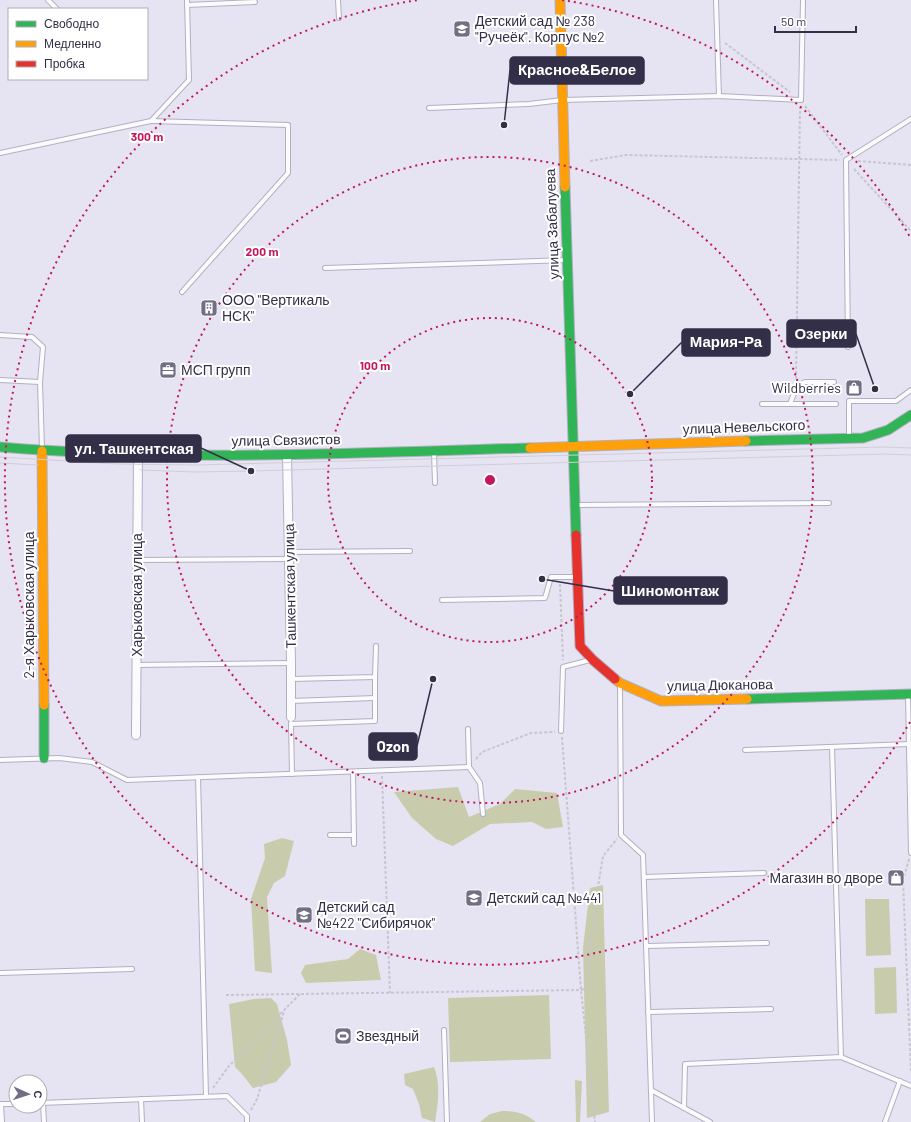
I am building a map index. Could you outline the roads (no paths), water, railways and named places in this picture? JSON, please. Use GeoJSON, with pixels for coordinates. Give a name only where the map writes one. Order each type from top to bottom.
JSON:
{"type":"FeatureCollection","features":[{"type":"Feature","properties":{"kind":"street","name":"улица Забалуева"},"geometry":{"type":"LineString","coordinates":[[560,0],[572,446]]}},
{"type":"Feature","properties":{"kind":"street","name":"улица Невельского"},"geometry":{"type":"LineString","coordinates":[[572,446],[877,436],[890,430],[911,415]]}},
{"type":"Feature","properties":{"kind":"street","name":"улица Связистов"},"geometry":{"type":"LineString","coordinates":[[0,447],[42,451],[138,455],[287,455],[572,446]]}},
{"type":"Feature","properties":{"kind":"street","name":"улица Дюканова"},"geometry":{"type":"LineString","coordinates":[[572,446],[580,646],[620,684],[661,701],[909,694]]}},
{"type":"Feature","properties":{"kind":"street","name":"2-я Харьковская улица"},"geometry":{"type":"LineString","coordinates":[[42,451],[44,758]]}},
{"type":"Feature","properties":{"kind":"street","name":"Харьковская улица"},"geometry":{"type":"LineString","coordinates":[[136,735],[138,455]]}},
{"type":"Feature","properties":{"kind":"street","name":"Ташкентская улица"},"geometry":{"type":"LineString","coordinates":[[287,455],[291,720]]}},
{"type":"Feature","properties":{"kind":"lane"},"geometry":{"type":"LineString","coordinates":[[48,0],[56,8]]}},
{"type":"Feature","properties":{"kind":"lane"},"geometry":{"type":"LineString","coordinates":[[338,0],[339,18]]}},
{"type":"Feature","properties":{"kind":"lane"},"geometry":{"type":"LineString","coordinates":[[716,0],[719,96]]}},
{"type":"Feature","properties":{"kind":"lane"},"geometry":{"type":"LineString","coordinates":[[429,108],[529,104],[562,100],[719,96],[801,100],[803,0]]}},
{"type":"Feature","properties":{"kind":"lane"},"geometry":{"type":"LineString","coordinates":[[151,121],[189,80],[187,2],[255,2]]}},
{"type":"Feature","properties":{"kind":"lane"},"geometry":{"type":"LineString","coordinates":[[848,346],[846,160],[911,119]]}},
{"type":"Feature","properties":{"kind":"lane"},"geometry":{"type":"LineString","coordinates":[[0,153],[151,121],[288,125],[288,173],[182,292]]}},
{"type":"Feature","properties":{"kind":"lane"},"geometry":{"type":"LineString","coordinates":[[325,268],[567,260]]}},
{"type":"Feature","properties":{"kind":"lane"},"geometry":{"type":"LineString","coordinates":[[0,334],[32,337],[43,347],[40,382],[42,451]]}},
{"type":"Feature","properties":{"kind":"lane"},"geometry":{"type":"LineString","coordinates":[[0,380],[40,382]]}},
{"type":"Feature","properties":{"kind":"lane"},"geometry":{"type":"LineString","coordinates":[[790,404],[796,388],[805,382],[834,382]]}},
{"type":"Feature","properties":{"kind":"lane"},"geometry":{"type":"LineString","coordinates":[[849,438],[849,401],[896,401],[911,390]]}},
{"type":"Feature","properties":{"kind":"lane"},"geometry":{"type":"LineString","coordinates":[[762,404],[836,404]]}},
{"type":"Feature","properties":{"kind":"lane"},"geometry":{"type":"LineString","coordinates":[[434,451],[435,483]]}},
{"type":"Feature","properties":{"kind":"lane"},"geometry":{"type":"LineString","coordinates":[[574,505],[829,504]]}},
{"type":"Feature","properties":{"kind":"lane"},"geometry":{"type":"LineString","coordinates":[[137,560],[410,551]]}},
{"type":"Feature","properties":{"kind":"lane"},"geometry":{"type":"LineString","coordinates":[[442,600],[545,598],[551,577],[577,576]]}},
{"type":"Feature","properties":{"kind":"lane"},"geometry":{"type":"LineString","coordinates":[[292,774],[291,720],[375,722],[376,646]]}},
{"type":"Feature","properties":{"kind":"lane"},"geometry":{"type":"LineString","coordinates":[[561,731],[563,667],[593,660]]}},
{"type":"Feature","properties":{"kind":"lane"},"geometry":{"type":"LineString","coordinates":[[136,665],[291,663]]}},
{"type":"Feature","properties":{"kind":"lane"},"geometry":{"type":"LineString","coordinates":[[291,679],[375,677]]}},
{"type":"Feature","properties":{"kind":"lane"},"geometry":{"type":"LineString","coordinates":[[620,684],[621,835],[643,855],[652,1122]]}},
{"type":"Feature","properties":{"kind":"lane"},"geometry":{"type":"LineString","coordinates":[[909,694],[911,853]]}},
{"type":"Feature","properties":{"kind":"lane"},"geometry":{"type":"LineString","coordinates":[[291,701],[375,698]]}},
{"type":"Feature","properties":{"kind":"lane"},"geometry":{"type":"LineString","coordinates":[[468,729],[469,767],[480,783],[483,814]]}},
{"type":"Feature","properties":{"kind":"lane"},"geometry":{"type":"LineString","coordinates":[[745,750],[909,744]]}},
{"type":"Feature","properties":{"kind":"lane"},"geometry":{"type":"LineString","coordinates":[[832,747],[841,1057]]}},
{"type":"Feature","properties":{"kind":"lane"},"geometry":{"type":"LineString","coordinates":[[0,760],[59,758],[92,762],[127,780],[469,767]]}},
{"type":"Feature","properties":{"kind":"lane"},"geometry":{"type":"LineString","coordinates":[[353,772],[354,844]]}},
{"type":"Feature","properties":{"kind":"lane"},"geometry":{"type":"LineString","coordinates":[[198,777],[206,1096]]}},
{"type":"Feature","properties":{"kind":"lane"},"geometry":{"type":"LineString","coordinates":[[330,835],[354,835]]}},
{"type":"Feature","properties":{"kind":"lane"},"geometry":{"type":"LineString","coordinates":[[644,877],[764,874]]}},
{"type":"Feature","properties":{"kind":"lane"},"geometry":{"type":"LineString","coordinates":[[646,946],[767,943]]}},
{"type":"Feature","properties":{"kind":"lane"},"geometry":{"type":"LineString","coordinates":[[0,973],[132,969]]}},
{"type":"Feature","properties":{"kind":"lane"},"geometry":{"type":"LineString","coordinates":[[648,1012],[771,1009]]}},
{"type":"Feature","properties":{"kind":"lane"},"geometry":{"type":"LineString","coordinates":[[444,1030],[447,1122]]}},
{"type":"Feature","properties":{"kind":"lane"},"geometry":{"type":"LineString","coordinates":[[684,1108],[685,1064],[841,1057],[911,1086]]}},
{"type":"Feature","properties":{"kind":"lane"},"geometry":{"type":"LineString","coordinates":[[885,1122],[900,1081]]}},
{"type":"Feature","properties":{"kind":"lane"},"geometry":{"type":"LineString","coordinates":[[651,1090],[710,1122]]}},
{"type":"Feature","properties":{"kind":"lane"},"geometry":{"type":"LineString","coordinates":[[48,1103],[227,1096],[247,1116],[247,1122]]}},
{"type":"Feature","properties":{"kind":"lane"},"geometry":{"type":"LineString","coordinates":[[141,1099],[142,1122]]}},
{"type":"Feature","properties":{"kind":"lane"},"geometry":{"type":"LineString","coordinates":[[1,1104],[2,1122]]}},
{"type":"Feature","properties":{"kind":"tram line"},"geometry":{"type":"LineString","coordinates":[[0,457],[116,464],[195,465],[883,447],[911,448]]}},
{"type":"Feature","properties":{"kind":"tram line"},"geometry":{"type":"LineString","coordinates":[[140,470],[195,472],[251,471],[883,454],[911,455]]}},
{"type":"Feature","properties":{"kind":"tram line"},"geometry":{"type":"LineString","coordinates":[[0,463],[38,465]]}},
{"type":"Feature","properties":{"kind":"place","name":"Детский сад № 238 \"Ручеёк\". Корпус №2"},"geometry":{"type":"Point","coordinates":[462,29]}},
{"type":"Feature","properties":{"kind":"place","name":"Красное&Белое"},"geometry":{"type":"Point","coordinates":[504,125]}},
{"type":"Feature","properties":{"kind":"place","name":"ООО \"Вертикаль НСК\""},"geometry":{"type":"Point","coordinates":[209,308]}},
{"type":"Feature","properties":{"kind":"place","name":"МСП групп"},"geometry":{"type":"Point","coordinates":[168,370]}},
{"type":"Feature","properties":{"kind":"place","name":"Wildberries"},"geometry":{"type":"Point","coordinates":[854,388]}},
{"type":"Feature","properties":{"kind":"place","name":"Озерки"},"geometry":{"type":"Point","coordinates":[875,389]}},
{"type":"Feature","properties":{"kind":"place","name":"Мария-Ра"},"geometry":{"type":"Point","coordinates":[630,394]}},
{"type":"Feature","properties":{"kind":"place","name":"ул. Ташкентская"},"geometry":{"type":"Point","coordinates":[251,471]}},
{"type":"Feature","properties":{"kind":"place","name":"Шиномонтаж"},"geometry":{"type":"Point","coordinates":[542,579]}},
{"type":"Feature","properties":{"kind":"place","name":"Ozon"},"geometry":{"type":"Point","coordinates":[433,679]}},
{"type":"Feature","properties":{"kind":"place","name":"Магазин во дворе"},"geometry":{"type":"Point","coordinates":[896,878]}},
{"type":"Feature","properties":{"kind":"place","name":"Детский сад №441"},"geometry":{"type":"Point","coordinates":[474,898]}},
{"type":"Feature","properties":{"kind":"place","name":"Детский сад №422 \"Сибирячок\""},"geometry":{"type":"Point","coordinates":[304,915]}},
{"type":"Feature","properties":{"kind":"place","name":"Звездный"},"geometry":{"type":"Point","coordinates":[343,1036]}}]}
